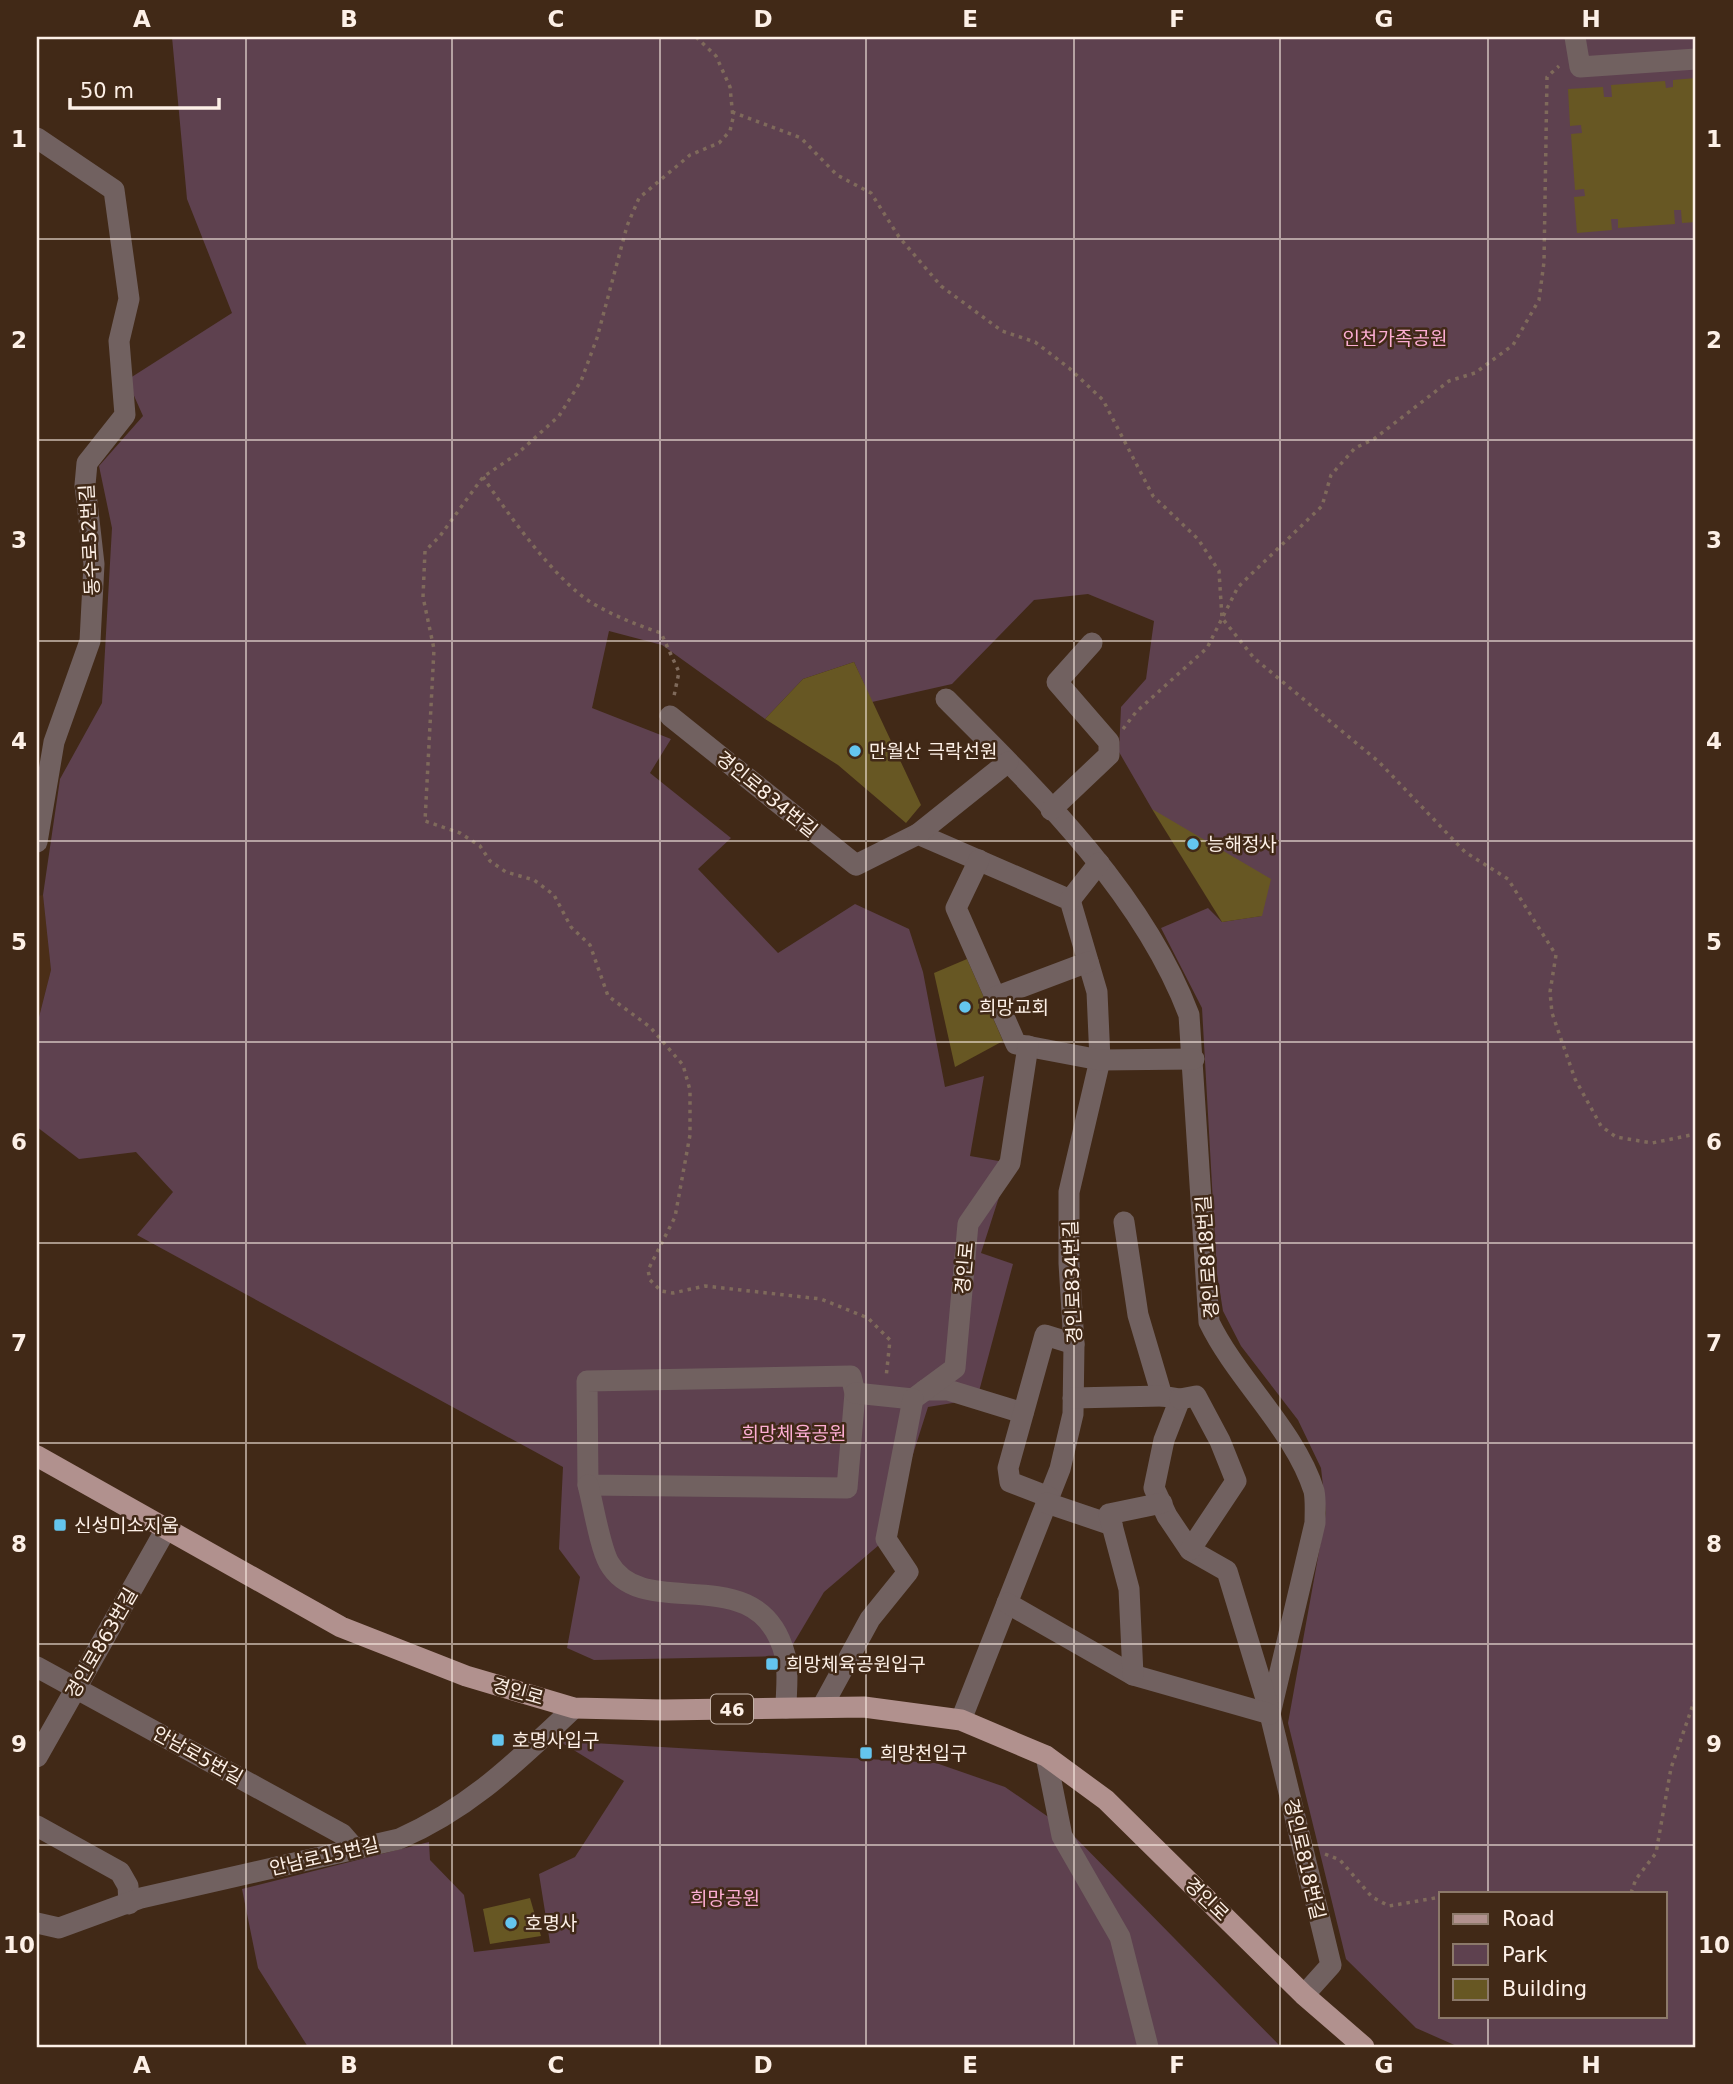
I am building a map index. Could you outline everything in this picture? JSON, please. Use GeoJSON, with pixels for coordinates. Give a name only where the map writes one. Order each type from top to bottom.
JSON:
{"type":"FeatureCollection","features":[{"type":"Feature","properties":{"kind":"main road","name":"경인로"},"geometry":{"type":"LineString","coordinates":[[37,1455],[341,1627],[466,1676],[574,1708],[864,1707],[961,1720],[1046,1756],[1106,1800],[1304,1994],[1364,2047]]}},
{"type":"Feature","properties":{"kind":"street"},"geometry":{"type":"LineString","coordinates":[[1575,37],[1580,67],[1696,59]]}},
{"type":"Feature","properties":{"kind":"street","name":"동수로52번길"},"geometry":{"type":"LineString","coordinates":[[37,138],[114,190],[130,299],[119,341],[125,415],[87,463],[85,485],[94,564],[90,642],[54,742],[37,842]]}},
{"type":"Feature","properties":{"kind":"street"},"geometry":{"type":"LineString","coordinates":[[1051,810],[1109,755],[1109,742],[1056,682],[1092,643]]}},
{"type":"Feature","properties":{"kind":"street","name":"경인로818번길"},"geometry":{"type":"LineString","coordinates":[[946,699],[1008,761],[1099,863],[1174,976],[1189,1015],[1194,1059],[1209,1322],[1220,1345],[1299,1458],[1314,1493],[1315,1523],[1270,1714]]}},
{"type":"Feature","properties":{"kind":"street","name":"경인로834번길"},"geometry":{"type":"LineString","coordinates":[[670,716],[856,865],[918,834]]}},
{"type":"Feature","properties":{"kind":"street"},"geometry":{"type":"LineString","coordinates":[[1008,761],[918,834],[1070,900],[1099,863]]}},
{"type":"Feature","properties":{"kind":"street"},"geometry":{"type":"LineString","coordinates":[[979,860],[956,908],[1016,1044],[1100,1060],[1194,1059]]}},
{"type":"Feature","properties":{"kind":"street","name":"경인로834번길"},"geometry":{"type":"LineString","coordinates":[[961,1720],[1060,1469],[1073,1414],[1074,1344],[1069,1263],[1069,1192],[1100,1060],[1097,992],[1070,900]]}},
{"type":"Feature","properties":{"kind":"street"},"geometry":{"type":"LineString","coordinates":[[995,997],[1088,962]]}},
{"type":"Feature","properties":{"kind":"street","name":"경인로"},"geometry":{"type":"LineString","coordinates":[[919,1395],[955,1368],[968,1224],[1010,1163],[1028,1046]]}},
{"type":"Feature","properties":{"kind":"street"},"geometry":{"type":"LineString","coordinates":[[1124,1222],[1138,1315],[1171,1398]]}},
{"type":"Feature","properties":{"kind":"street"},"geometry":{"type":"LineString","coordinates":[[1074,1344],[1045,1335],[1008,1468],[1010,1482],[1112,1525]]}},
{"type":"Feature","properties":{"kind":"street"},"geometry":{"type":"LineString","coordinates":[[589,1485],[847,1488],[855,1393],[851,1376],[587,1381],[589,1485],[609,1563],[633,1587],[712,1594],[748,1604],[774,1628],[786,1656],[786,1708]]}},
{"type":"Feature","properties":{"kind":"street"},"geometry":{"type":"LineString","coordinates":[[855,1393],[882,1396],[919,1395],[948,1390],[1023,1413]]}},
{"type":"Feature","properties":{"kind":"street"},"geometry":{"type":"LineString","coordinates":[[822,1707],[870,1619],[908,1572],[886,1539],[919,1395]]}},
{"type":"Feature","properties":{"kind":"street"},"geometry":{"type":"LineString","coordinates":[[1073,1398],[1196,1396],[1220,1441],[1236,1481],[1190,1549]]}},
{"type":"Feature","properties":{"kind":"street","name":"경인로818번길"},"geometry":{"type":"LineString","coordinates":[[1171,1398],[1154,1488],[1190,1549],[1227,1571],[1270,1714],[1331,1965],[1304,1994]]}},
{"type":"Feature","properties":{"kind":"street"},"geometry":{"type":"LineString","coordinates":[[1133,1675],[1129,1589],[1109,1514],[1161,1503]]}},
{"type":"Feature","properties":{"kind":"street","name":"경인로863번길"},"geometry":{"type":"LineString","coordinates":[[37,1757],[166,1529]]}},
{"type":"Feature","properties":{"kind":"street"},"geometry":{"type":"LineString","coordinates":[[1007,1603],[1133,1675],[1270,1714]]}},
{"type":"Feature","properties":{"kind":"street","name":"안남로5번길"},"geometry":{"type":"LineString","coordinates":[[37,1667],[342,1834],[355,1849]]}},
{"type":"Feature","properties":{"kind":"street","name":"안남로15번길"},"geometry":{"type":"LineString","coordinates":[[37,1939],[59,1928],[196,1884],[399,1839],[439,1821],[496,1781],[574,1708]]}},
{"type":"Feature","properties":{"kind":"street"},"geometry":{"type":"LineString","coordinates":[[1046,1756],[1062,1836],[1120,1937],[1148,2047]]}},
{"type":"Feature","properties":{"kind":"street"},"geometry":{"type":"LineString","coordinates":[[37,1826],[120,1872],[128,1886],[129,1904]]}},
{"type":"Feature","properties":{"kind":"street"},"geometry":{"type":"LineString","coordinates":[[37,1923],[59,1928]]}},
{"type":"Feature","properties":{"kind":"path"},"geometry":{"type":"LineString","coordinates":[[696,37],[716,56],[730,87],[730,131],[719,143],[690,155],[639,198],[627,226],[585,370],[559,416],[517,454],[484,477],[440,536],[425,551],[423,597],[434,649],[425,821],[460,833],[480,846],[490,860],[506,872],[534,880],[554,895],[571,927],[590,944],[608,996],[650,1027],[683,1065],[690,1090],[691,1135],[675,1217],[648,1270],[650,1280],[661,1292],[673,1293],[705,1286],[821,1299],[868,1318],[890,1340],[882,1396]]}},
{"type":"Feature","properties":{"kind":"path"},"geometry":{"type":"LineString","coordinates":[[1109,747],[1136,712],[1207,648],[1238,587],[1322,506],[1331,475],[1355,448],[1374,439],[1449,381],[1475,373],[1513,345],[1539,300],[1544,262],[1546,77],[1556,67],[1578,60]]}},
{"type":"Feature","properties":{"kind":"path"},"geometry":{"type":"LineString","coordinates":[[731,112],[801,138],[837,175],[871,193],[900,237],[941,286],[1002,331],[1035,342],[1069,368],[1103,400],[1153,496],[1198,539],[1219,571],[1222,618],[1255,658],[1370,754],[1465,852],[1508,880],[1556,956],[1550,992],[1554,1023],[1575,1079],[1601,1126],[1616,1138],[1652,1143],[1696,1134]]}},
{"type":"Feature","properties":{"kind":"path"},"geometry":{"type":"LineString","coordinates":[[484,477],[522,531],[590,601],[633,624],[661,633],[679,673],[670,716]]}},
{"type":"Feature","properties":{"kind":"path"},"geometry":{"type":"LineString","coordinates":[[1631,1892],[1636,1879],[1656,1853],[1671,1768],[1696,1696]]}},
{"type":"Feature","properties":{"kind":"path"},"geometry":{"type":"LineString","coordinates":[[1302,1844],[1340,1860],[1372,1897],[1389,1906],[1439,1897]]}},
{"type":"Feature","properties":{"kind":"shaded area"},"geometry":{"type":"Polygon","coordinates":[[[43,895],[51,970],[37,1025],[37,896],[43,895]]]}},
{"type":"Feature","properties":{"kind":"green space"},"geometry":{"type":"Polygon","coordinates":[[[172,37],[1696,37],[1696,2047],[1459,2047],[1416,2028],[1346,1959],[1288,1723],[1326,1513],[1321,1468],[1298,1420],[1241,1346],[1223,1311],[1217,1274],[1202,1008],[1161,928],[1208,908],[1222,922],[1261,916],[1152,809],[1119,752],[1121,707],[1146,679],[1154,621],[1088,594],[1034,600],[952,684],[872,702],[854,662],[803,679],[765,719],[662,645],[609,631],[592,708],[671,739],[650,773],[731,838],[698,869],[778,953],[855,904],[909,929],[923,972],[945,1087],[984,1076],[970,1156],[1010,1163],[981,1253],[1013,1264],[977,1399],[928,1407],[886,1539],[824,1592],[786,1656],[594,1660],[567,1648],[580,1577],[559,1549],[563,1467],[137,1235],[173,1192],[136,1152],[79,1159],[37,1127],[37,1025],[51,970],[43,895],[60,779],[102,703],[112,528],[99,466],[143,416],[127,380],[232,313],[187,199],[172,37]]]}},
{"type":"Feature","properties":{"kind":"green space","name":"희망공원"},"geometry":{"type":"Polygon","coordinates":[[[559,1741],[936,1763],[1005,1787],[1070,1832],[1281,2047],[308,2047],[258,1968],[242,1889],[429,1842],[430,1860],[464,1895],[474,1952],[550,1943],[539,1874],[575,1857],[624,1781],[559,1741]]]}},
{"type":"Feature","properties":{"kind":"building"},"geometry":{"type":"Polygon","coordinates":[[[1696,78],[1696,222],[1682,223],[1681,210],[1674,210],[1675,224],[1618,228],[1618,219],[1611,219],[1612,230],[1577,233],[1574,197],[1585,196],[1584,189],[1575,190],[1571,134],[1582,133],[1581,125],[1570,126],[1568,89],[1603,87],[1604,97],[1612,97],[1611,85],[1665,81],[1666,88],[1673,87],[1673,80],[1696,78]]]}},
{"type":"Feature","properties":{"kind":"building","name":"만월산 극락선원"},"geometry":{"type":"Polygon","coordinates":[[[854,662],[921,805],[906,823],[838,765],[765,719],[803,679],[854,662]]]}},
{"type":"Feature","properties":{"kind":"building","name":"능해정사"},"geometry":{"type":"Polygon","coordinates":[[[1152,809],[1271,879],[1262,916],[1222,922],[1152,809]]]}},
{"type":"Feature","properties":{"kind":"building","name":"희망교회"},"geometry":{"type":"Polygon","coordinates":[[[967,959],[1003,1041],[955,1067],[934,973],[967,959]]]}},
{"type":"Feature","properties":{"kind":"building","name":"호명사"},"geometry":{"type":"Polygon","coordinates":[[[530,1898],[541,1936],[490,1944],[483,1909],[530,1898]]]}},
{"type":"Feature","properties":{"kind":"place","name":"만월산 극락선원"},"geometry":{"type":"Point","coordinates":[855,751]}},
{"type":"Feature","properties":{"kind":"place","name":"능해정사"},"geometry":{"type":"Point","coordinates":[1193,844]}},
{"type":"Feature","properties":{"kind":"place","name":"희망교회"},"geometry":{"type":"Point","coordinates":[965,1007]}},
{"type":"Feature","properties":{"kind":"place","name":"신성미소지움"},"geometry":{"type":"Point","coordinates":[60,1525]}},
{"type":"Feature","properties":{"kind":"place","name":"희망체육공원입구"},"geometry":{"type":"Point","coordinates":[772,1664]}},
{"type":"Feature","properties":{"kind":"place","name":"호명사입구"},"geometry":{"type":"Point","coordinates":[498,1740]}},
{"type":"Feature","properties":{"kind":"place","name":"희망천입구"},"geometry":{"type":"Point","coordinates":[866,1753]}},
{"type":"Feature","properties":{"kind":"place","name":"호명사"},"geometry":{"type":"Point","coordinates":[511,1923]}},
{"type":"Feature","properties":{"kind":"park label","name":"인천가족공원"},"geometry":{"type":"Point","coordinates":[1395,338]}},
{"type":"Feature","properties":{"kind":"park label","name":"희망체육공원"},"geometry":{"type":"Point","coordinates":[794,1433]}}]}
